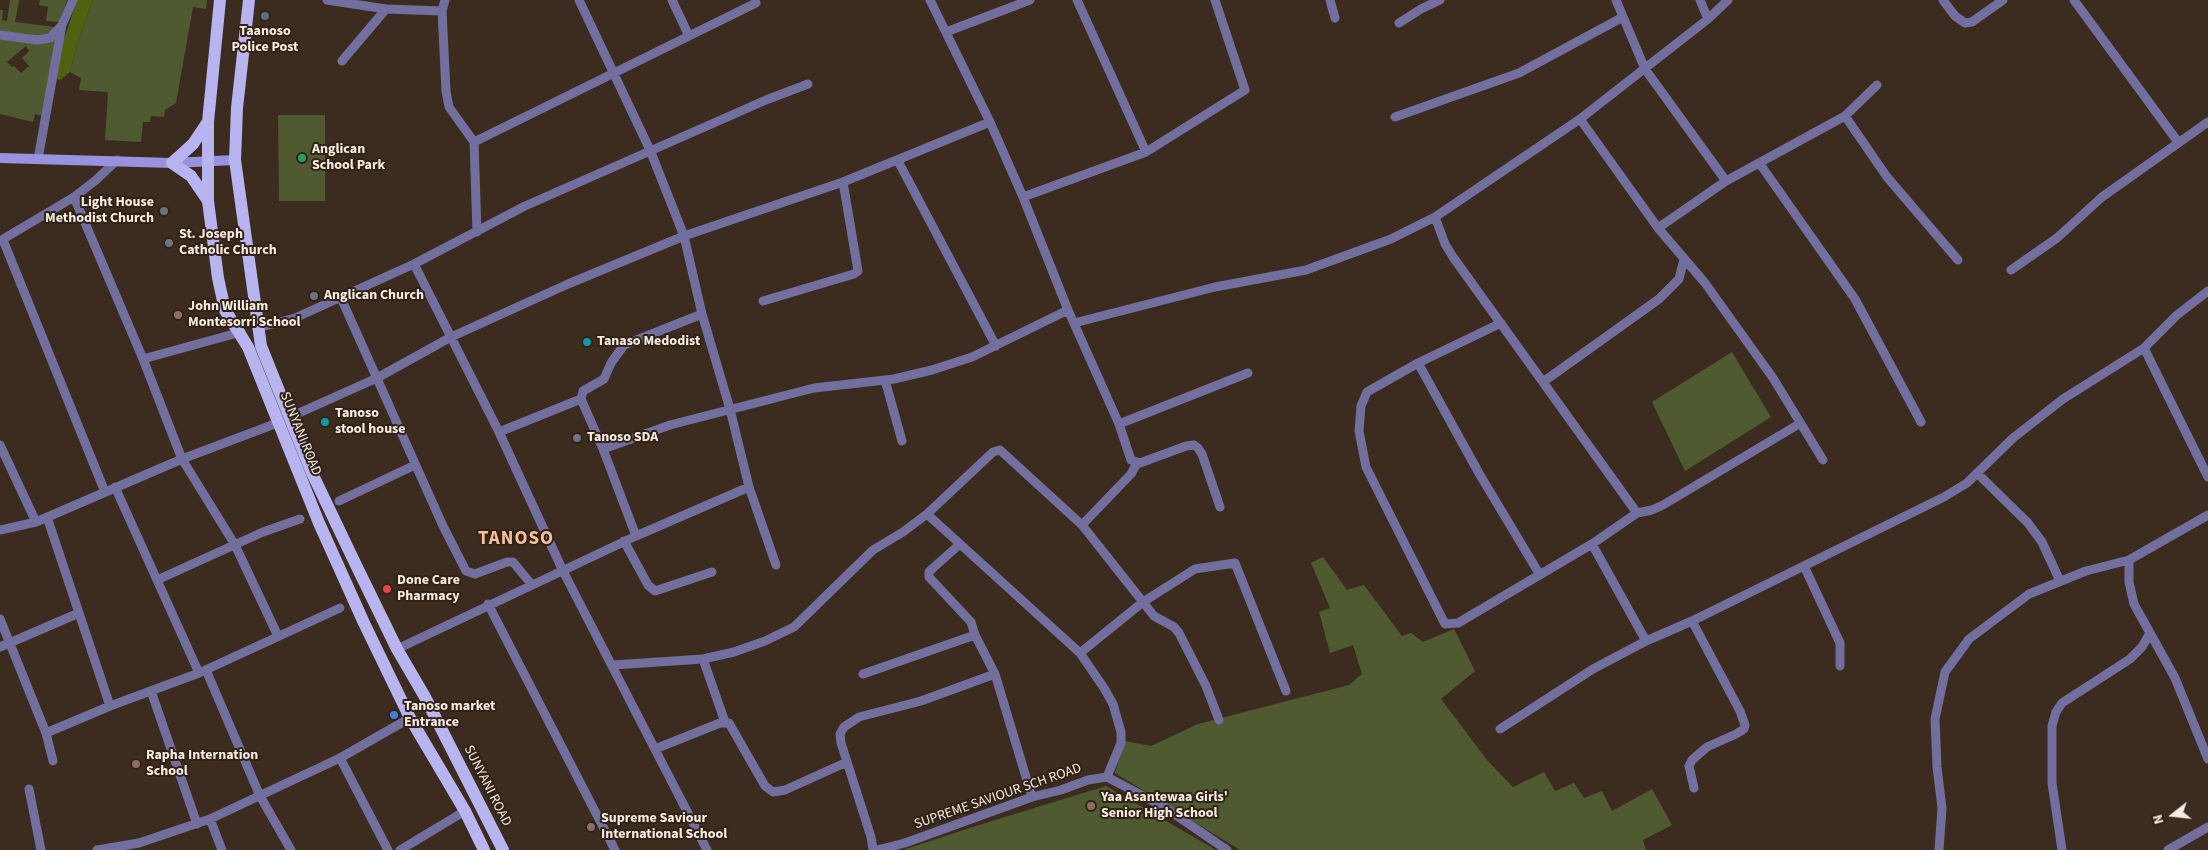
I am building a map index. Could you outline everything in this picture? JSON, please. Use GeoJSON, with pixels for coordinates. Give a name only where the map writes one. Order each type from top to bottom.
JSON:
{"type":"FeatureCollection","features":[{"type":"Feature","properties":{"kind":"main road","name":"SUNYANI ROAD"},"geometry":{"type":"LineString","coordinates":[[220,0],[208,122],[207,160],[208,202],[218,278],[225,310],[241,332],[397,649],[425,697],[502,850]]}},
{"type":"Feature","properties":{"kind":"main road","name":"SUNYANI ROAD"},"geometry":{"type":"LineString","coordinates":[[249,0],[237,108],[235,160],[261,346],[319,523],[364,623],[410,718],[465,812],[484,850]]}},
{"type":"Feature","properties":{"kind":"main road"},"geometry":{"type":"LineString","coordinates":[[208,122],[193,144],[172,163],[191,176],[208,202]]}},
{"type":"Feature","properties":{"kind":"street"},"geometry":{"type":"LineString","coordinates":[[38,159],[62,25],[73,0]]}},
{"type":"Feature","properties":{"kind":"street"},"geometry":{"type":"LineString","coordinates":[[445,0],[442,11],[446,91],[449,107],[474,142],[477,232]]}},
{"type":"Feature","properties":{"kind":"street"},"geometry":{"type":"LineString","coordinates":[[579,0],[650,150],[684,236],[702,314],[730,409],[748,487],[776,565]]}},
{"type":"Feature","properties":{"kind":"street"},"geometry":{"type":"LineString","coordinates":[[672,0],[689,36]]}},
{"type":"Feature","properties":{"kind":"street"},"geometry":{"type":"LineString","coordinates":[[930,0],[990,122],[1023,197],[1068,310],[1119,424],[1134,468]]}},
{"type":"Feature","properties":{"kind":"street"},"geometry":{"type":"LineString","coordinates":[[946,32],[1030,0]]}},
{"type":"Feature","properties":{"kind":"street"},"geometry":{"type":"LineString","coordinates":[[1077,0],[1146,152]]}},
{"type":"Feature","properties":{"kind":"street"},"geometry":{"type":"LineString","coordinates":[[1023,197],[1146,152],[1245,90],[1215,0]]}},
{"type":"Feature","properties":{"kind":"street"},"geometry":{"type":"LineString","coordinates":[[1330,0],[1335,18]]}},
{"type":"Feature","properties":{"kind":"street"},"geometry":{"type":"LineString","coordinates":[[1399,23],[1440,0]]}},
{"type":"Feature","properties":{"kind":"street"},"geometry":{"type":"LineString","coordinates":[[1616,0],[1645,69],[1726,181]]}},
{"type":"Feature","properties":{"kind":"street"},"geometry":{"type":"LineString","coordinates":[[1700,0],[1708,19]]}},
{"type":"Feature","properties":{"kind":"street"},"geometry":{"type":"LineString","coordinates":[[1074,323],[1215,287],[1306,270],[1391,239],[1435,217],[1580,120],[1708,19],[1728,0]]}},
{"type":"Feature","properties":{"kind":"street"},"geometry":{"type":"LineString","coordinates":[[1944,0],[1955,16],[1965,23],[1972,22],[2003,0]]}},
{"type":"Feature","properties":{"kind":"street"},"geometry":{"type":"LineString","coordinates":[[2074,0],[2178,142]]}},
{"type":"Feature","properties":{"kind":"street"},"geometry":{"type":"LineString","coordinates":[[331,1],[386,9],[442,11]]}},
{"type":"Feature","properties":{"kind":"street"},"geometry":{"type":"LineString","coordinates":[[474,142],[756,3]]}},
{"type":"Feature","properties":{"kind":"street"},"geometry":{"type":"LineString","coordinates":[[342,61],[386,9]]}},
{"type":"Feature","properties":{"kind":"street"},"geometry":{"type":"LineString","coordinates":[[1395,117],[1519,73],[1623,18]]}},
{"type":"Feature","properties":{"kind":"street"},"geometry":{"type":"LineString","coordinates":[[0,35],[37,40],[50,38],[62,25]]}},
{"type":"Feature","properties":{"kind":"street"},"geometry":{"type":"LineString","coordinates":[[257,328],[294,318],[340,298],[414,264],[525,206],[650,150],[808,84]]}},
{"type":"Feature","properties":{"kind":"street"},"geometry":{"type":"LineString","coordinates":[[1658,228],[1726,181],[1760,164],[1844,116],[1877,85]]}},
{"type":"Feature","properties":{"kind":"street"},"geometry":{"type":"LineString","coordinates":[[1844,116],[1887,177],[1958,260]]}},
{"type":"Feature","properties":{"kind":"street"},"geometry":{"type":"LineString","coordinates":[[1580,120],[1658,228],[1705,283],[1773,378],[1799,424],[1823,460]]}},
{"type":"Feature","properties":{"kind":"street"},"geometry":{"type":"LineString","coordinates":[[0,530],[36,522],[182,459],[285,420],[377,378],[451,338],[568,284],[684,236],[843,182],[990,122]]}},
{"type":"Feature","properties":{"kind":"street"},"geometry":{"type":"LineString","coordinates":[[2011,270],[2057,238],[2102,197],[2208,122]]}},
{"type":"Feature","properties":{"kind":"street"},"geometry":{"type":"LineString","coordinates":[[0,158],[172,163],[235,160]]}},
{"type":"Feature","properties":{"kind":"street"},"geometry":{"type":"LineString","coordinates":[[105,492],[2,240],[74,197],[117,160]]}},
{"type":"Feature","properties":{"kind":"street"},"geometry":{"type":"LineString","coordinates":[[898,160],[996,346]]}},
{"type":"Feature","properties":{"kind":"street"},"geometry":{"type":"LineString","coordinates":[[1760,164],[1855,299],[1921,422]]}},
{"type":"Feature","properties":{"kind":"street"},"geometry":{"type":"LineString","coordinates":[[763,301],[854,274],[858,271],[843,182]]}},
{"type":"Feature","properties":{"kind":"street"},"geometry":{"type":"LineString","coordinates":[[74,197],[143,359],[182,459],[235,545],[278,636]]}},
{"type":"Feature","properties":{"kind":"street"},"geometry":{"type":"LineString","coordinates":[[1435,217],[1445,244],[1637,513]]}},
{"type":"Feature","properties":{"kind":"street"},"geometry":{"type":"LineString","coordinates":[[1543,382],[1659,299],[1679,279],[1684,259]]}},
{"type":"Feature","properties":{"kind":"street"},"geometry":{"type":"LineString","coordinates":[[414,264],[499,432],[563,571],[613,664],[707,850]]}},
{"type":"Feature","properties":{"kind":"street"},"geometry":{"type":"LineString","coordinates":[[1500,729],[1593,669],[1646,641],[1692,621],[1804,566],[1944,497],[1967,483],[2013,438],[2063,399],[2144,348],[2178,315],[2208,291]]}},
{"type":"Feature","properties":{"kind":"street"},"geometry":{"type":"LineString","coordinates":[[340,298],[415,465],[466,571],[475,574],[507,562],[513,562],[532,584]]}},
{"type":"Feature","properties":{"kind":"street"},"geometry":{"type":"LineString","coordinates":[[603,449],[670,425],[814,388],[885,380],[932,370],[972,357],[1068,310]]}},
{"type":"Feature","properties":{"kind":"street"},"geometry":{"type":"LineString","coordinates":[[636,536],[603,449],[581,399],[583,391],[604,379],[611,362],[624,345],[702,314]]}},
{"type":"Feature","properties":{"kind":"street"},"geometry":{"type":"LineString","coordinates":[[1501,322],[1367,392],[1361,406],[1359,431],[1366,467],[1439,617],[1445,624],[1458,623],[1592,544],[1637,513],[1652,510],[1663,505],[1799,424]]}},
{"type":"Feature","properties":{"kind":"street"},"geometry":{"type":"LineString","coordinates":[[143,359],[241,332]]}},
{"type":"Feature","properties":{"kind":"street"},"geometry":{"type":"LineString","coordinates":[[2144,348],[2208,477]]}},
{"type":"Feature","properties":{"kind":"street"},"geometry":{"type":"LineString","coordinates":[[1418,364],[1480,475],[1540,575]]}},
{"type":"Feature","properties":{"kind":"street"},"geometry":{"type":"LineString","coordinates":[[1119,424],[1248,373]]}},
{"type":"Feature","properties":{"kind":"street"},"geometry":{"type":"LineString","coordinates":[[885,380],[902,441]]}},
{"type":"Feature","properties":{"kind":"street"},"geometry":{"type":"LineString","coordinates":[[499,432],[581,399]]}},
{"type":"Feature","properties":{"kind":"street"},"geometry":{"type":"LineString","coordinates":[[1082,525],[1134,468],[1186,446],[1194,445],[1202,454],[1220,507]]}},
{"type":"Feature","properties":{"kind":"street"},"geometry":{"type":"LineString","coordinates":[[0,447],[36,522]]}},
{"type":"Feature","properties":{"kind":"street"},"geometry":{"type":"LineString","coordinates":[[613,664],[703,659],[734,652],[766,641],[794,628],[873,550],[928,514],[993,452],[1000,450],[1082,525],[1154,616],[1174,627],[1179,633],[1206,686],[1219,720]]}},
{"type":"Feature","properties":{"kind":"street"},"geometry":{"type":"LineString","coordinates":[[339,501],[415,465]]}},
{"type":"Feature","properties":{"kind":"street"},"geometry":{"type":"LineString","coordinates":[[1977,472],[2028,523],[2042,542],[2060,581]]}},
{"type":"Feature","properties":{"kind":"street"},"geometry":{"type":"LineString","coordinates":[[397,649],[488,604],[748,487]]}},
{"type":"Feature","properties":{"kind":"street"},"geometry":{"type":"LineString","coordinates":[[115,488],[157,580],[203,671],[260,796],[291,850]]}},
{"type":"Feature","properties":{"kind":"street"},"geometry":{"type":"LineString","coordinates":[[928,514],[1080,653],[1104,688],[1113,704],[1121,732],[1121,743],[1107,777],[1164,807],[1227,850]]}},
{"type":"Feature","properties":{"kind":"street"},"geometry":{"type":"LineString","coordinates":[[1939,850],[1942,808],[1937,767],[1935,719],[1945,672],[1969,639],[2029,594],[2086,571],[2129,560],[2208,515]]}},
{"type":"Feature","properties":{"kind":"street"},"geometry":{"type":"LineString","coordinates":[[47,517],[110,706]]}},
{"type":"Feature","properties":{"kind":"street"},"geometry":{"type":"LineString","coordinates":[[157,580],[235,545],[300,519]]}},
{"type":"Feature","properties":{"kind":"street"},"geometry":{"type":"LineString","coordinates":[[624,542],[648,585],[655,591],[712,572]]}},
{"type":"Feature","properties":{"kind":"street"},"geometry":{"type":"LineString","coordinates":[[960,544],[929,572],[929,577],[971,622],[975,635],[995,674],[1032,797]]}},
{"type":"Feature","properties":{"kind":"street"},"geometry":{"type":"LineString","coordinates":[[1592,544],[1646,641]]}},
{"type":"Feature","properties":{"kind":"street"},"geometry":{"type":"LineString","coordinates":[[2129,560],[2129,582],[2134,604],[2174,678],[2208,759]]}},
{"type":"Feature","properties":{"kind":"street"},"geometry":{"type":"LineString","coordinates":[[1080,653],[1143,602],[1195,569],[1235,563],[1286,691]]}},
{"type":"Feature","properties":{"kind":"street"},"geometry":{"type":"LineString","coordinates":[[1804,566],[1840,642],[1840,666]]}},
{"type":"Feature","properties":{"kind":"street"},"geometry":{"type":"LineString","coordinates":[[488,604],[615,850]]}},
{"type":"Feature","properties":{"kind":"street"},"geometry":{"type":"LineString","coordinates":[[46,733],[110,706],[203,671],[340,608]]}},
{"type":"Feature","properties":{"kind":"street"},"geometry":{"type":"LineString","coordinates":[[4,646],[79,613]]}},
{"type":"Feature","properties":{"kind":"street"},"geometry":{"type":"LineString","coordinates":[[0,619],[4,646],[46,733],[53,761]]}},
{"type":"Feature","properties":{"kind":"street"},"geometry":{"type":"LineString","coordinates":[[1692,621],[1740,711],[1745,726],[1744,729],[1736,734],[1707,747],[1692,760],[1689,766],[1694,788]]}},
{"type":"Feature","properties":{"kind":"street"},"geometry":{"type":"LineString","coordinates":[[2062,850],[2052,784],[2052,726],[2056,712],[2062,703],[2130,659],[2142,647],[2150,633]]}},
{"type":"Feature","properties":{"kind":"street"},"geometry":{"type":"LineString","coordinates":[[863,674],[975,635]]}},
{"type":"Feature","properties":{"kind":"street"},"geometry":{"type":"LineString","coordinates":[[703,659],[725,722]]}},
{"type":"Feature","properties":{"kind":"street"},"geometry":{"type":"LineString","coordinates":[[873,850],[871,837],[840,734],[844,727],[859,717],[921,700],[995,674]]}},
{"type":"Feature","properties":{"kind":"street"},"geometry":{"type":"LineString","coordinates":[[151,691],[197,824]]}},
{"type":"Feature","properties":{"kind":"street"},"geometry":{"type":"LineString","coordinates":[[97,850],[141,846],[210,819],[340,758],[410,718]]}},
{"type":"Feature","properties":{"kind":"street"},"geometry":{"type":"LineString","coordinates":[[655,748],[725,722],[732,725],[765,786],[773,792],[785,790],[847,762]]}},
{"type":"Feature","properties":{"kind":"street"},"geometry":{"type":"LineString","coordinates":[[340,758],[388,850]]}},
{"type":"Feature","properties":{"kind":"street","name":"SUPREME SAVIOUR SCH ROAD"},"geometry":{"type":"LineString","coordinates":[[877,850],[905,843],[1032,797],[1061,790],[1088,780],[1107,777]]}},
{"type":"Feature","properties":{"kind":"street"},"geometry":{"type":"LineString","coordinates":[[29,789],[41,850]]}},
{"type":"Feature","properties":{"kind":"street"},"geometry":{"type":"LineString","coordinates":[[400,850],[465,812]]}},
{"type":"Feature","properties":{"kind":"street"},"geometry":{"type":"LineString","coordinates":[[210,819],[222,850]]}},
{"type":"Feature","properties":{"kind":"street"},"geometry":{"type":"LineString","coordinates":[[2168,850],[2208,827]]}},
{"type":"Feature","properties":{"kind":"green space"},"geometry":{"type":"Polygon","coordinates":[[[10,0],[19,0],[15,22],[55,27],[58,35],[42,116],[35,114],[33,122],[0,114],[0,10],[3,10],[2,20],[7,21],[10,0]],[[26,46],[7,62],[21,73],[29,66],[22,58],[29,51],[26,46]]]}},
{"type":"Feature","properties":{"kind":"green space"},"geometry":{"type":"Polygon","coordinates":[[[40,0],[67,0],[59,22],[46,21],[48,7],[39,5],[40,0]]]}},
{"type":"Feature","properties":{"kind":"green space"},"geometry":{"type":"Polygon","coordinates":[[[77,0],[93,0],[79,38],[70,72],[60,80],[54,78],[61,48],[77,0]]]}},
{"type":"Feature","properties":{"kind":"green space"},"geometry":{"type":"Polygon","coordinates":[[[93,0],[207,0],[206,9],[193,7],[176,103],[165,110],[164,117],[151,116],[150,122],[143,122],[141,142],[105,140],[108,92],[79,90],[81,78],[70,72],[79,38],[93,0]]]}},
{"type":"Feature","properties":{"kind":"green space","name":"Anglican School Park"},"geometry":{"type":"Polygon","coordinates":[[[278,115],[325,115],[325,201],[279,201],[278,115]]]}},
{"type":"Feature","properties":{"kind":"green space"},"geometry":{"type":"Polygon","coordinates":[[[1732,352],[1771,417],[1685,471],[1652,402],[1732,352]]]}},
{"type":"Feature","properties":{"kind":"green space"},"geometry":{"type":"Polygon","coordinates":[[[1323,557],[1347,590],[1364,585],[1402,636],[1411,633],[1423,642],[1454,629],[1475,671],[1441,699],[1487,760],[1513,787],[1544,772],[1555,791],[1574,783],[1584,798],[1602,791],[1612,811],[1652,789],[1672,825],[1643,840],[1646,850],[1240,850],[1115,773],[1125,741],[1151,746],[1198,724],[1349,685],[1362,674],[1353,645],[1330,653],[1319,612],[1330,608],[1311,563],[1323,557]]]}},
{"type":"Feature","properties":{"kind":"green space","name":"Yaa Asantewaa Girls' Senior High School"},"geometry":{"type":"Polygon","coordinates":[[[1106,786],[1216,850],[903,850],[979,825],[1106,786]]]}},
{"type":"Feature","properties":{"kind":"place","name":"Taanoso Police Post"},"geometry":{"type":"Point","coordinates":[265,16]}},
{"type":"Feature","properties":{"kind":"place","name":"Anglican School Park"},"geometry":{"type":"Point","coordinates":[302,158]}},
{"type":"Feature","properties":{"kind":"place","name":"Light House Methodist Church"},"geometry":{"type":"Point","coordinates":[164,211]}},
{"type":"Feature","properties":{"kind":"place","name":"St. Joseph Catholic Church"},"geometry":{"type":"Point","coordinates":[169,243]}},
{"type":"Feature","properties":{"kind":"place","name":"Anglican Church"},"geometry":{"type":"Point","coordinates":[314,296]}},
{"type":"Feature","properties":{"kind":"place","name":"John William Montesorri School"},"geometry":{"type":"Point","coordinates":[178,315]}},
{"type":"Feature","properties":{"kind":"place","name":"Tanaso Medodist"},"geometry":{"type":"Point","coordinates":[587,342]}},
{"type":"Feature","properties":{"kind":"place","name":"Tanoso stool house"},"geometry":{"type":"Point","coordinates":[325,422]}},
{"type":"Feature","properties":{"kind":"place","name":"Tanoso SDA"},"geometry":{"type":"Point","coordinates":[577,438]}},
{"type":"Feature","properties":{"kind":"place","name":"Done Care Pharmacy"},"geometry":{"type":"Point","coordinates":[387,589]}},
{"type":"Feature","properties":{"kind":"place","name":"Tanoso market Entrance"},"geometry":{"type":"Point","coordinates":[394,715]}},
{"type":"Feature","properties":{"kind":"place","name":"Rapha Internation School"},"geometry":{"type":"Point","coordinates":[136,764]}},
{"type":"Feature","properties":{"kind":"place","name":"Yaa Asantewaa Girls' Senior High School"},"geometry":{"type":"Point","coordinates":[1091,806]}},
{"type":"Feature","properties":{"kind":"place","name":"Supreme Saviour International School"},"geometry":{"type":"Point","coordinates":[591,827]}},
{"type":"Feature","properties":{"kind":"district","name":"TANOSO"},"geometry":{"type":"Point","coordinates":[516,540]}}]}
